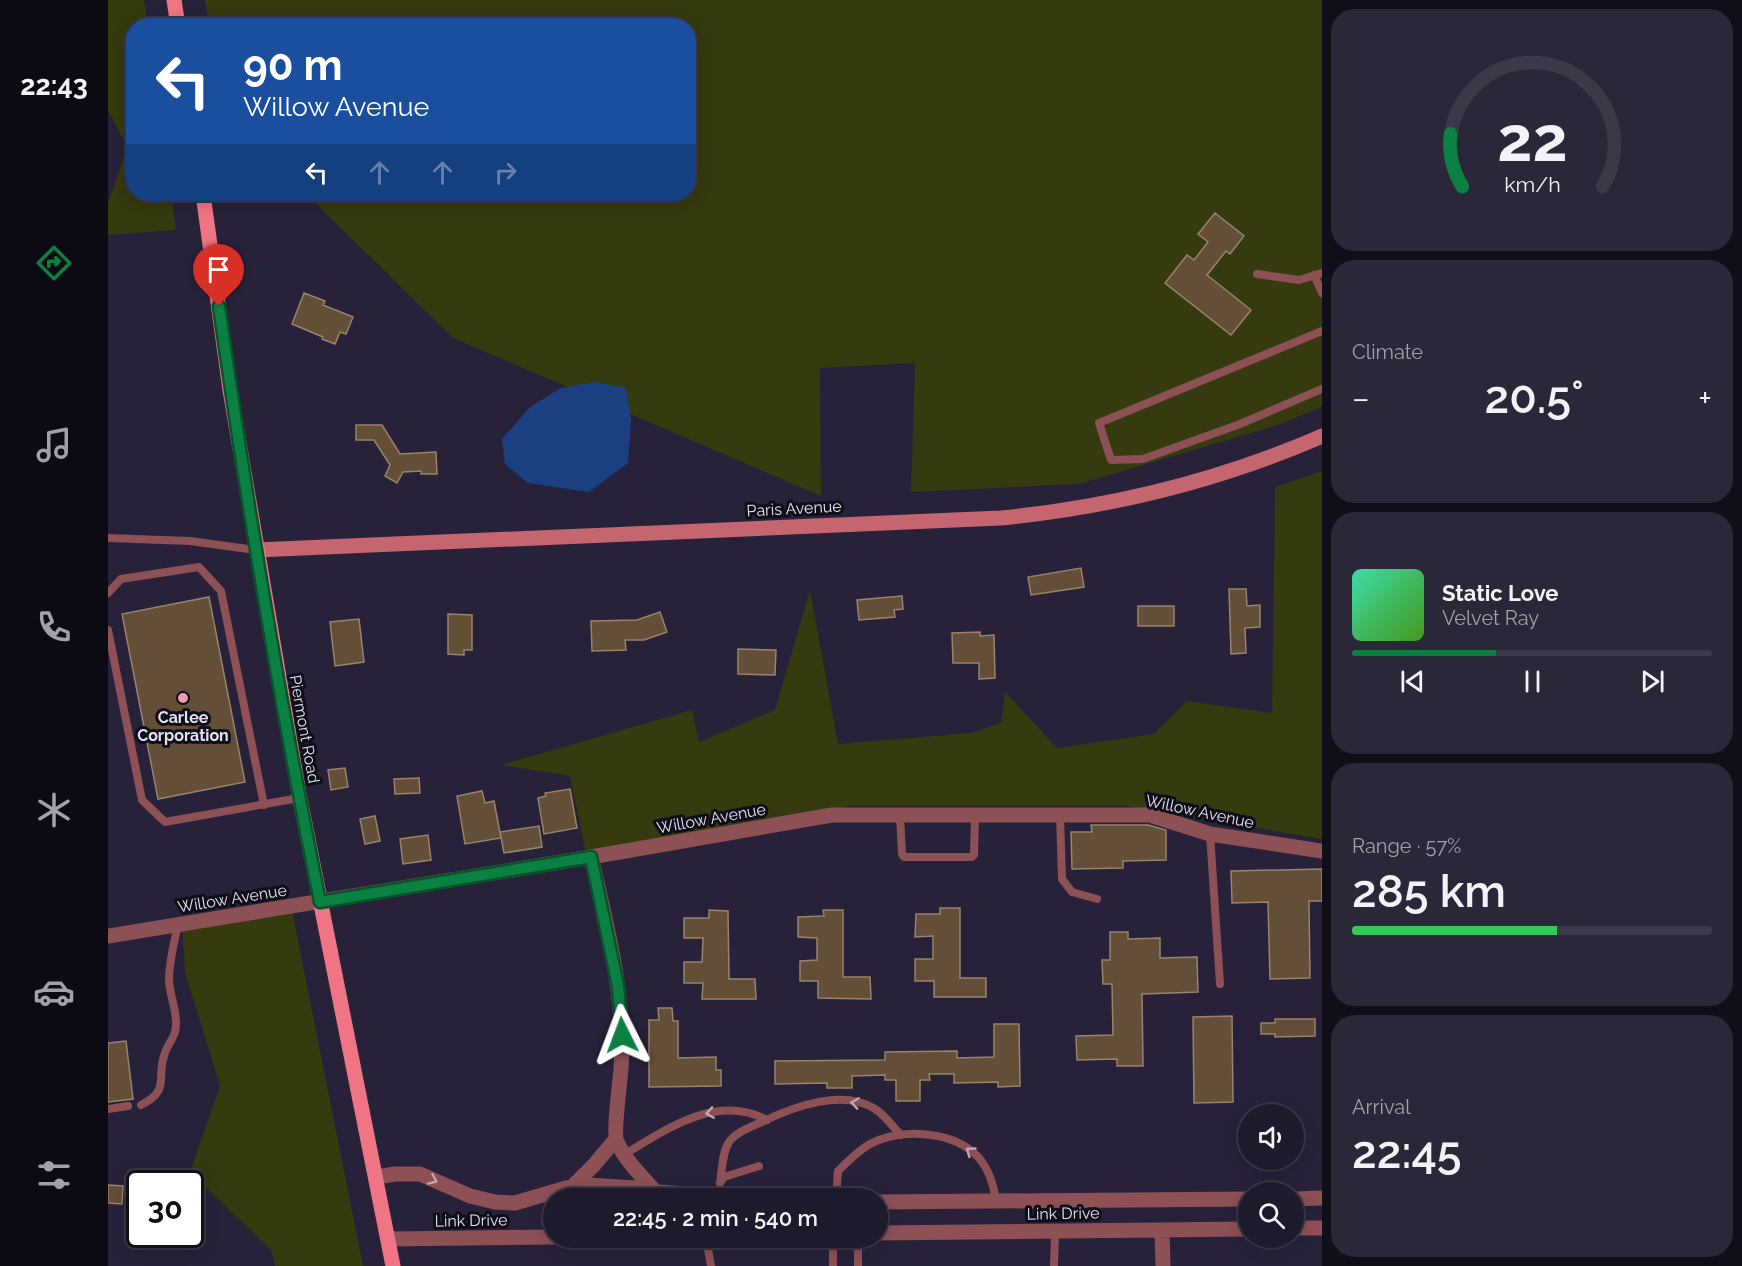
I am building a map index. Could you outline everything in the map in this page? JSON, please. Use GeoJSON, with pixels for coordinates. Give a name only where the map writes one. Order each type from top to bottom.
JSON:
{"type":"FeatureCollection","features":[{"type":"Feature","properties":{"kind":"main road"},"geometry":{"type":"LineString","coordinates":[[174,0],[177,18]]}},
{"type":"Feature","properties":{"kind":"main road","name":"Piermont Road"},"geometry":{"type":"LineString","coordinates":[[204,201],[230,390],[299,798],[393,1266]]}},
{"type":"Feature","properties":{"kind":"street","name":"Paris Avenue"},"geometry":{"type":"LineString","coordinates":[[256,550],[1001,518],[1141,497],[1166,491],[1251,465],[1322,436]]}},
{"type":"Feature","properties":{"kind":"street","name":"Willow Avenue"},"geometry":{"type":"LineString","coordinates":[[108,936],[832,815],[1150,815],[1210,834],[1322,851]]}},
{"type":"Feature","properties":{"kind":"street"},"geometry":{"type":"LineString","coordinates":[[571,1188],[615,1140],[622,1053],[622,1018],[618,986],[591,857]]}},
{"type":"Feature","properties":{"kind":"street"},"geometry":{"type":"LineString","coordinates":[[615,1140],[653,1188]]}},
{"type":"Feature","properties":{"kind":"street"},"geometry":{"type":"LineString","coordinates":[[376,1177],[420,1174],[470,1196],[495,1202],[514,1203],[543,1195]]}},
{"type":"Feature","properties":{"kind":"street"},"geometry":{"type":"LineString","coordinates":[[571,1188],[601,1185],[635,1188]]}},
{"type":"Feature","properties":{"kind":"street"},"geometry":{"type":"LineString","coordinates":[[1304,1199],[1322,1198]]}},
{"type":"Feature","properties":{"kind":"street"},"geometry":{"type":"LineString","coordinates":[[888,1202],[1238,1199]]}},
{"type":"Feature","properties":{"kind":"street"},"geometry":{"type":"LineString","coordinates":[[1304,1228],[1322,1228]]}},
{"type":"Feature","properties":{"kind":"street","name":"Link Drive"},"geometry":{"type":"LineString","coordinates":[[888,1233],[1238,1229]]}},
{"type":"Feature","properties":{"kind":"street"},"geometry":{"type":"LineString","coordinates":[[1162,1230],[1163,1266]]}},
{"type":"Feature","properties":{"kind":"street","name":"Link Drive"},"geometry":{"type":"LineString","coordinates":[[388,1239],[543,1237]]}},
{"type":"Feature","properties":{"kind":"lane"},"geometry":{"type":"LineString","coordinates":[[1257,274],[1299,280],[1318,274],[1322,293]]}},
{"type":"Feature","properties":{"kind":"lane"},"geometry":{"type":"LineString","coordinates":[[1322,331],[1099,423],[1111,460],[1143,459],[1240,424],[1322,389]]}},
{"type":"Feature","properties":{"kind":"lane"},"geometry":{"type":"LineString","coordinates":[[108,538],[190,541],[256,550]]}},
{"type":"Feature","properties":{"kind":"lane"},"geometry":{"type":"LineString","coordinates":[[108,593],[121,579],[199,567],[221,591],[264,805]]}},
{"type":"Feature","properties":{"kind":"lane"},"geometry":{"type":"LineString","coordinates":[[108,630],[142,800],[165,822],[299,798]]}},
{"type":"Feature","properties":{"kind":"lane"},"geometry":{"type":"LineString","coordinates":[[900,815],[904,857],[972,857],[974,855],[975,815]]}},
{"type":"Feature","properties":{"kind":"lane"},"geometry":{"type":"LineString","coordinates":[[1060,815],[1062,879],[1072,892],[1097,899]]}},
{"type":"Feature","properties":{"kind":"lane"},"geometry":{"type":"LineString","coordinates":[[1210,834],[1220,984]]}},
{"type":"Feature","properties":{"kind":"lane"},"geometry":{"type":"LineString","coordinates":[[141,1105],[154,1098],[159,1089],[164,1054],[175,1032],[169,981],[170,958],[178,925]]}},
{"type":"Feature","properties":{"kind":"lane"},"geometry":{"type":"LineString","coordinates":[[718,1188],[729,1141],[767,1120],[815,1101],[851,1101],[875,1108],[901,1135]]}},
{"type":"Feature","properties":{"kind":"lane"},"geometry":{"type":"LineString","coordinates":[[108,1109],[128,1106]]}},
{"type":"Feature","properties":{"kind":"lane"},"geometry":{"type":"LineString","coordinates":[[625,1154],[679,1122],[696,1116],[740,1111],[750,1112],[767,1120]]}},
{"type":"Feature","properties":{"kind":"lane"},"geometry":{"type":"LineString","coordinates":[[837,1188],[838,1171],[855,1154],[871,1144],[891,1136],[930,1136],[950,1140],[979,1158],[988,1173],[996,1201]]}},
{"type":"Feature","properties":{"kind":"lane"},"geometry":{"type":"LineString","coordinates":[[718,1188],[724,1177],[759,1166]]}},
{"type":"Feature","properties":{"kind":"lane"},"geometry":{"type":"LineString","coordinates":[[1054,1266],[1055,1231]]}},
{"type":"Feature","properties":{"kind":"lane"},"geometry":{"type":"LineString","coordinates":[[708,1248],[711,1266]]}},
{"type":"Feature","properties":{"kind":"lane"},"geometry":{"type":"LineString","coordinates":[[833,1248],[833,1266]]}},
{"type":"Feature","properties":{"kind":"lane"},"geometry":{"type":"LineString","coordinates":[[858,1248],[858,1266]]}},
{"type":"Feature","properties":{"kind":"green space"},"geometry":{"type":"Polygon","coordinates":[[[108,0],[144,0],[147,18],[126,18],[126,145],[108,110],[108,0]]]}},
{"type":"Feature","properties":{"kind":"green space"},"geometry":{"type":"Polygon","coordinates":[[[205,0],[1322,0],[1322,407],[1278,425],[1079,484],[911,492],[915,363],[820,368],[821,496],[453,338],[313,201],[696,201],[696,18],[208,18],[205,0]]]}},
{"type":"Feature","properties":{"kind":"green space"},"geometry":{"type":"Polygon","coordinates":[[[126,150],[126,201],[172,201],[176,230],[108,235],[108,204],[126,150]]]}},
{"type":"Feature","properties":{"kind":"green space"},"geometry":{"type":"Polygon","coordinates":[[[1322,471],[1322,839],[1128,806],[849,806],[587,858],[570,776],[501,765],[692,710],[699,742],[775,710],[810,590],[838,744],[971,733],[1001,723],[1005,692],[1057,748],[1154,734],[1187,701],[1272,713],[1275,487],[1322,471]]]}},
{"type":"Feature","properties":{"kind":"green space"},"geometry":{"type":"Polygon","coordinates":[[[291,906],[363,1266],[275,1266],[272,1251],[204,1185],[204,1170],[191,1170],[220,1086],[185,972],[182,919],[291,906]]]}},
{"type":"Feature","properties":{"kind":"water"},"geometry":{"type":"Polygon","coordinates":[[[595,382],[626,388],[631,420],[628,463],[589,492],[528,483],[505,464],[502,439],[530,407],[561,388],[595,382]]]}},
{"type":"Feature","properties":{"kind":"building"},"geometry":{"type":"Polygon","coordinates":[[[1215,213],[1244,236],[1230,254],[1226,251],[1207,275],[1251,310],[1231,335],[1165,283],[1187,255],[1194,260],[1208,242],[1198,234],[1215,213]]]}},
{"type":"Feature","properties":{"kind":"building"},"geometry":{"type":"Polygon","coordinates":[[[304,293],[325,301],[323,305],[353,317],[346,334],[340,332],[335,344],[292,324],[304,293]]]}},
{"type":"Feature","properties":{"kind":"building"},"geometry":{"type":"Polygon","coordinates":[[[356,425],[382,425],[400,454],[436,452],[437,474],[421,474],[421,471],[403,472],[397,483],[385,476],[390,465],[374,440],[356,440],[356,425]]]}},
{"type":"Feature","properties":{"kind":"building"},"geometry":{"type":"Polygon","coordinates":[[[1081,568],[1084,587],[1031,595],[1028,577],[1081,568]]]}},
{"type":"Feature","properties":{"kind":"building"},"geometry":{"type":"Polygon","coordinates":[[[1229,589],[1246,589],[1247,606],[1260,605],[1260,627],[1245,628],[1246,653],[1231,654],[1229,589]]]}},
{"type":"Feature","properties":{"kind":"building"},"geometry":{"type":"Polygon","coordinates":[[[902,596],[903,609],[894,610],[895,617],[859,620],[857,600],[902,596]]]}},
{"type":"Feature","properties":{"kind":"building","name":"Carlee Corporation"},"geometry":{"type":"Polygon","coordinates":[[[209,597],[245,782],[158,799],[122,614],[209,597]]]}},
{"type":"Feature","properties":{"kind":"building"},"geometry":{"type":"Polygon","coordinates":[[[1138,606],[1174,606],[1174,626],[1138,626],[1138,606]]]}},
{"type":"Feature","properties":{"kind":"building"},"geometry":{"type":"Polygon","coordinates":[[[660,612],[667,632],[644,640],[625,640],[626,650],[592,651],[591,621],[637,620],[660,612]]]}},
{"type":"Feature","properties":{"kind":"building"},"geometry":{"type":"Polygon","coordinates":[[[448,614],[472,615],[472,650],[464,650],[464,655],[448,654],[448,614]]]}},
{"type":"Feature","properties":{"kind":"building"},"geometry":{"type":"Polygon","coordinates":[[[359,619],[364,662],[335,666],[330,622],[359,619]]]}},
{"type":"Feature","properties":{"kind":"building"},"geometry":{"type":"Polygon","coordinates":[[[980,632],[980,636],[994,635],[995,678],[979,679],[979,663],[953,663],[952,633],[980,632]]]}},
{"type":"Feature","properties":{"kind":"building"},"geometry":{"type":"Polygon","coordinates":[[[738,649],[776,650],[775,675],[738,674],[738,649]]]}},
{"type":"Feature","properties":{"kind":"building"},"geometry":{"type":"Polygon","coordinates":[[[345,768],[348,787],[331,790],[328,770],[345,768]]]}},
{"type":"Feature","properties":{"kind":"building"},"geometry":{"type":"Polygon","coordinates":[[[419,778],[420,793],[395,794],[394,779],[419,778]]]}},
{"type":"Feature","properties":{"kind":"building"},"geometry":{"type":"Polygon","coordinates":[[[570,789],[577,828],[544,834],[538,798],[546,796],[545,793],[570,789]]]}},
{"type":"Feature","properties":{"kind":"building"},"geometry":{"type":"Polygon","coordinates":[[[482,791],[485,803],[494,801],[501,838],[465,844],[457,796],[482,791]]]}},
{"type":"Feature","properties":{"kind":"building"},"geometry":{"type":"Polygon","coordinates":[[[375,816],[380,841],[365,844],[360,819],[375,816]]]}},
{"type":"Feature","properties":{"kind":"building"},"geometry":{"type":"Polygon","coordinates":[[[1091,825],[1148,825],[1166,830],[1166,860],[1123,861],[1123,868],[1072,869],[1071,832],[1092,832],[1091,825]]]}},
{"type":"Feature","properties":{"kind":"building"},"geometry":{"type":"Polygon","coordinates":[[[539,826],[542,847],[504,853],[500,832],[539,826]]]}},
{"type":"Feature","properties":{"kind":"building"},"geometry":{"type":"Polygon","coordinates":[[[428,835],[431,860],[403,864],[400,839],[428,835]]]}},
{"type":"Feature","properties":{"kind":"building"},"geometry":{"type":"Polygon","coordinates":[[[1322,869],[1322,901],[1309,901],[1310,978],[1270,979],[1268,902],[1232,903],[1231,871],[1322,869]]]}},
{"type":"Feature","properties":{"kind":"building"},"geometry":{"type":"Polygon","coordinates":[[[940,908],[960,908],[960,978],[986,978],[986,997],[934,997],[934,981],[915,981],[915,959],[933,959],[933,936],[915,937],[916,914],[940,914],[940,908]]]}},
{"type":"Feature","properties":{"kind":"building"},"geometry":{"type":"Polygon","coordinates":[[[709,910],[728,911],[729,979],[755,979],[756,999],[702,999],[703,983],[684,983],[684,962],[702,962],[703,938],[684,938],[684,918],[709,918],[709,910]]]}},
{"type":"Feature","properties":{"kind":"building"},"geometry":{"type":"Polygon","coordinates":[[[823,910],[843,910],[843,977],[870,977],[871,999],[818,998],[818,981],[800,981],[800,961],[817,960],[817,938],[798,937],[798,917],[824,916],[823,910]]]}},
{"type":"Feature","properties":{"kind":"building"},"geometry":{"type":"Polygon","coordinates":[[[1110,932],[1128,932],[1128,939],[1160,938],[1160,958],[1197,957],[1198,992],[1142,994],[1143,1066],[1117,1066],[1117,1059],[1077,1060],[1076,1036],[1113,1035],[1112,984],[1103,984],[1102,960],[1110,960],[1110,932]]]}},
{"type":"Feature","properties":{"kind":"building"},"geometry":{"type":"Polygon","coordinates":[[[658,1008],[672,1008],[673,1021],[678,1021],[678,1058],[716,1057],[716,1070],[721,1070],[721,1086],[649,1087],[649,1020],[659,1020],[658,1008]]]}},
{"type":"Feature","properties":{"kind":"building"},"geometry":{"type":"Polygon","coordinates":[[[1232,1016],[1233,1102],[1194,1103],[1193,1017],[1232,1016]]]}},
{"type":"Feature","properties":{"kind":"building"},"geometry":{"type":"Polygon","coordinates":[[[1275,1019],[1315,1019],[1315,1036],[1275,1037],[1275,1034],[1261,1034],[1261,1023],[1275,1023],[1275,1019]]]}},
{"type":"Feature","properties":{"kind":"building"},"geometry":{"type":"Polygon","coordinates":[[[994,1024],[1019,1024],[1020,1086],[998,1087],[998,1082],[954,1083],[954,1074],[929,1074],[930,1080],[920,1080],[920,1101],[896,1101],[896,1080],[885,1080],[885,1075],[852,1076],[852,1088],[827,1088],[827,1083],[775,1084],[775,1061],[885,1060],[885,1052],[957,1051],[957,1058],[994,1057],[994,1024]]]}},
{"type":"Feature","properties":{"kind":"building"},"geometry":{"type":"Polygon","coordinates":[[[126,1041],[133,1099],[108,1102],[108,1043],[126,1041]]]}},
{"type":"Feature","properties":{"kind":"building"},"geometry":{"type":"Polygon","coordinates":[[[108,1185],[123,1186],[122,1204],[108,1203],[108,1185]]]}},
{"type":"Feature","properties":{"kind":"place","name":"Carlee Corporation"},"geometry":{"type":"Point","coordinates":[183,698]}},
{"type":"Feature","properties":{"kind":"route"},"geometry":{"type":"LineString","coordinates":[[219,306],[256,550],[299,798],[320,902],[591,857],[618,986],[622,1035]]}}]}
